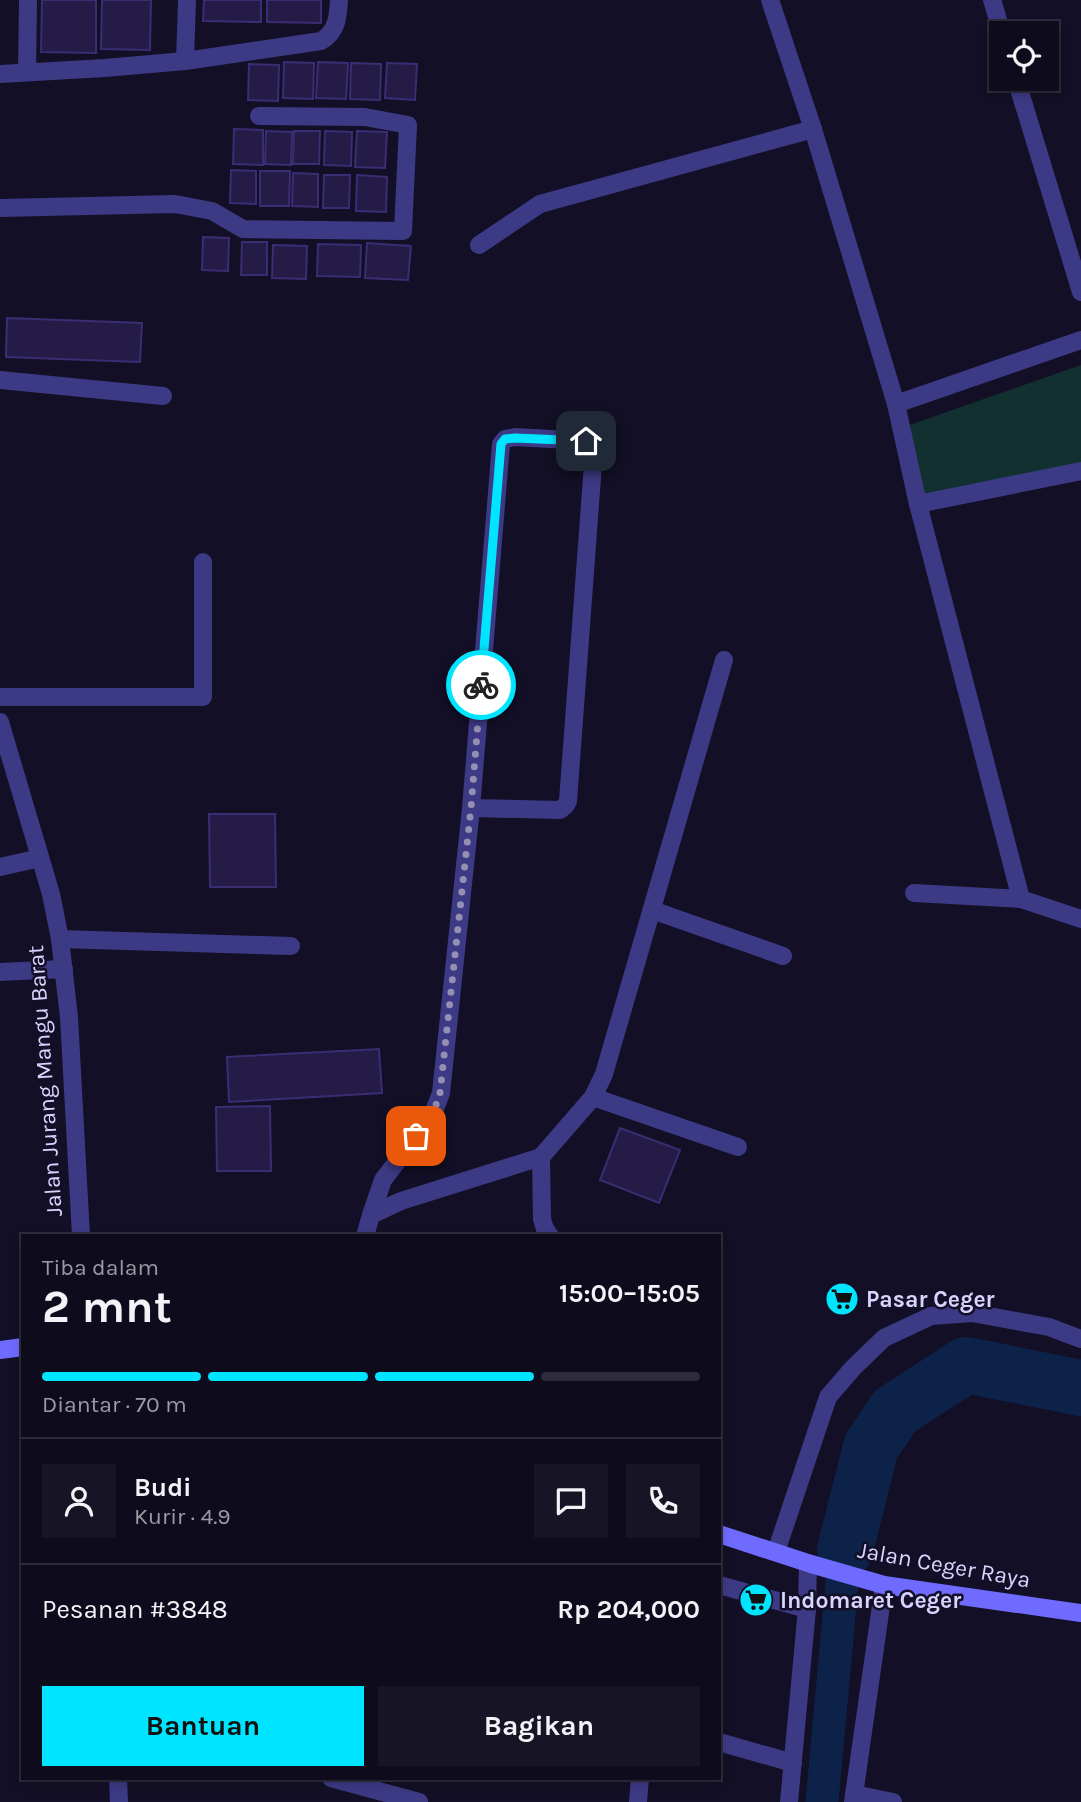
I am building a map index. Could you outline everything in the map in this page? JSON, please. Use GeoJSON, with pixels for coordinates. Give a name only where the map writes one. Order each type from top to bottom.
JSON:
{"type":"FeatureCollection","features":[{"type":"Feature","properties":{"kind":"main road"},"geometry":{"type":"LineString","coordinates":[[0,1350],[21,1347]]}},
{"type":"Feature","properties":{"kind":"main road","name":"Jalan Ceger Raya"},"geometry":{"type":"LineString","coordinates":[[721,1535],[810,1564],[880,1583],[1081,1613]]}},
{"type":"Feature","properties":{"kind":"street"},"geometry":{"type":"LineString","coordinates":[[27,72],[28,0]]}},
{"type":"Feature","properties":{"kind":"street"},"geometry":{"type":"LineString","coordinates":[[185,61],[187,0]]}},
{"type":"Feature","properties":{"kind":"street"},"geometry":{"type":"LineString","coordinates":[[0,74],[185,61],[321,41],[330,36],[337,22],[339,0]]}},
{"type":"Feature","properties":{"kind":"street"},"geometry":{"type":"LineString","coordinates":[[770,0],[813,129],[896,404],[918,504],[1021,899]]}},
{"type":"Feature","properties":{"kind":"street"},"geometry":{"type":"LineString","coordinates":[[992,0],[998,21]]}},
{"type":"Feature","properties":{"kind":"street"},"geometry":{"type":"LineString","coordinates":[[1020,91],[1081,292]]}},
{"type":"Feature","properties":{"kind":"street"},"geometry":{"type":"LineString","coordinates":[[0,208],[175,204],[212,211],[243,229],[403,231],[408,125],[365,117],[259,116]]}},
{"type":"Feature","properties":{"kind":"street"},"geometry":{"type":"LineString","coordinates":[[480,245],[540,204],[813,129]]}},
{"type":"Feature","properties":{"kind":"street"},"geometry":{"type":"LineString","coordinates":[[896,404],[1081,340]]}},
{"type":"Feature","properties":{"kind":"street"},"geometry":{"type":"LineString","coordinates":[[0,380],[163,396]]}},
{"type":"Feature","properties":{"kind":"street"},"geometry":{"type":"LineString","coordinates":[[366,1234],[383,1180],[433,1114],[440,1093],[471,808],[501,444],[505,439],[515,438],[586,441],[592,448],[593,464],[568,801],[560,810],[471,808]]}},
{"type":"Feature","properties":{"kind":"street"},"geometry":{"type":"LineString","coordinates":[[918,504],[1081,471]]}},
{"type":"Feature","properties":{"kind":"street"},"geometry":{"type":"LineString","coordinates":[[0,697],[203,697],[203,562]]}},
{"type":"Feature","properties":{"kind":"street"},"geometry":{"type":"LineString","coordinates":[[371,1214],[401,1201],[541,1157],[593,1097],[604,1074],[724,660]]}},
{"type":"Feature","properties":{"kind":"street","name":"Jalan Jurang Mangu Barat"},"geometry":{"type":"LineString","coordinates":[[0,722],[51,894],[61,939],[69,1017],[81,1234]]}},
{"type":"Feature","properties":{"kind":"street"},"geometry":{"type":"LineString","coordinates":[[0,867],[40,858]]}},
{"type":"Feature","properties":{"kind":"street"},"geometry":{"type":"LineString","coordinates":[[914,893],[1021,899],[1081,919]]}},
{"type":"Feature","properties":{"kind":"street"},"geometry":{"type":"LineString","coordinates":[[652,909],[783,957]]}},
{"type":"Feature","properties":{"kind":"street"},"geometry":{"type":"LineString","coordinates":[[61,939],[291,946]]}},
{"type":"Feature","properties":{"kind":"street"},"geometry":{"type":"LineString","coordinates":[[0,972],[64,969]]}},
{"type":"Feature","properties":{"kind":"street"},"geometry":{"type":"LineString","coordinates":[[593,1097],[738,1147]]}},
{"type":"Feature","properties":{"kind":"street"},"geometry":{"type":"LineString","coordinates":[[541,1157],[542,1219],[549,1234]]}},
{"type":"Feature","properties":{"kind":"street"},"geometry":{"type":"LineString","coordinates":[[776,1552],[828,1398],[853,1368],[884,1338],[931,1316],[972,1313],[1049,1327],[1081,1339]]}},
{"type":"Feature","properties":{"kind":"street"},"geometry":{"type":"LineString","coordinates":[[789,1802],[810,1564]]}},
{"type":"Feature","properties":{"kind":"street"},"geometry":{"type":"LineString","coordinates":[[880,1583],[853,1798],[893,1802]]}},
{"type":"Feature","properties":{"kind":"street"},"geometry":{"type":"LineString","coordinates":[[721,1587],[807,1609]]}},
{"type":"Feature","properties":{"kind":"street"},"geometry":{"type":"LineString","coordinates":[[721,1743],[793,1763]]}},
{"type":"Feature","properties":{"kind":"street"},"geometry":{"type":"LineString","coordinates":[[117,1780],[119,1802]]}},
{"type":"Feature","properties":{"kind":"street"},"geometry":{"type":"LineString","coordinates":[[338,1780],[419,1802]]}},
{"type":"Feature","properties":{"kind":"street"},"geometry":{"type":"LineString","coordinates":[[638,1802],[640,1780]]}},
{"type":"Feature","properties":{"kind":"green space"},"geometry":{"type":"Polygon","coordinates":[[[1081,365],[1081,471],[918,504],[901,428],[1081,365]]]}},
{"type":"Feature","properties":{"kind":"building"},"geometry":{"type":"Polygon","coordinates":[[[42,0],[96,0],[96,53],[41,52],[42,0]]]}},
{"type":"Feature","properties":{"kind":"building"},"geometry":{"type":"Polygon","coordinates":[[[102,0],[151,0],[150,50],[101,49],[102,0]]]}},
{"type":"Feature","properties":{"kind":"building"},"geometry":{"type":"Polygon","coordinates":[[[204,0],[261,0],[261,22],[203,21],[204,0]]]}},
{"type":"Feature","properties":{"kind":"building"},"geometry":{"type":"Polygon","coordinates":[[[267,0],[321,0],[321,23],[267,22],[267,0]]]}},
{"type":"Feature","properties":{"kind":"building"},"geometry":{"type":"Polygon","coordinates":[[[284,62],[314,63],[313,99],[283,98],[284,62]]]}},
{"type":"Feature","properties":{"kind":"building"},"geometry":{"type":"Polygon","coordinates":[[[318,62],[348,63],[346,99],[316,98],[318,62]]]}},
{"type":"Feature","properties":{"kind":"building"},"geometry":{"type":"Polygon","coordinates":[[[351,63],[381,64],[380,100],[350,99],[351,63]]]}},
{"type":"Feature","properties":{"kind":"building"},"geometry":{"type":"Polygon","coordinates":[[[387,63],[417,64],[415,100],[385,98],[387,63]]]}},
{"type":"Feature","properties":{"kind":"building"},"geometry":{"type":"Polygon","coordinates":[[[249,64],[279,65],[278,101],[248,100],[249,64]]]}},
{"type":"Feature","properties":{"kind":"building"},"geometry":{"type":"Polygon","coordinates":[[[234,129],[263,130],[263,165],[233,164],[234,129]]]}},
{"type":"Feature","properties":{"kind":"building"},"geometry":{"type":"Polygon","coordinates":[[[266,131],[292,132],[291,165],[265,164],[266,131]]]}},
{"type":"Feature","properties":{"kind":"building"},"geometry":{"type":"Polygon","coordinates":[[[294,131],[320,131],[319,164],[293,164],[294,131]]]}},
{"type":"Feature","properties":{"kind":"building"},"geometry":{"type":"Polygon","coordinates":[[[325,131],[352,132],[351,166],[324,165],[325,131]]]}},
{"type":"Feature","properties":{"kind":"building"},"geometry":{"type":"Polygon","coordinates":[[[357,131],[387,132],[385,168],[355,167],[357,131]]]}},
{"type":"Feature","properties":{"kind":"building"},"geometry":{"type":"Polygon","coordinates":[[[231,170],[256,171],[256,204],[230,203],[231,170]]]}},
{"type":"Feature","properties":{"kind":"building"},"geometry":{"type":"Polygon","coordinates":[[[260,171],[290,171],[289,206],[260,206],[260,171]]]}},
{"type":"Feature","properties":{"kind":"building"},"geometry":{"type":"Polygon","coordinates":[[[293,173],[318,174],[318,207],[292,206],[293,173]]]}},
{"type":"Feature","properties":{"kind":"building"},"geometry":{"type":"Polygon","coordinates":[[[324,175],[350,175],[349,208],[323,208],[324,175]]]}},
{"type":"Feature","properties":{"kind":"building"},"geometry":{"type":"Polygon","coordinates":[[[357,175],[387,177],[386,212],[356,211],[357,175]]]}},
{"type":"Feature","properties":{"kind":"building"},"geometry":{"type":"Polygon","coordinates":[[[203,237],[229,238],[228,271],[202,270],[203,237]]]}},
{"type":"Feature","properties":{"kind":"building"},"geometry":{"type":"Polygon","coordinates":[[[242,242],[267,242],[267,275],[241,275],[242,242]]]}},
{"type":"Feature","properties":{"kind":"building"},"geometry":{"type":"Polygon","coordinates":[[[367,243],[411,246],[408,280],[365,278],[367,243]]]}},
{"type":"Feature","properties":{"kind":"building"},"geometry":{"type":"Polygon","coordinates":[[[318,244],[361,245],[360,277],[317,276],[318,244]]]}},
{"type":"Feature","properties":{"kind":"building"},"geometry":{"type":"Polygon","coordinates":[[[273,245],[307,246],[306,279],[272,278],[273,245]]]}},
{"type":"Feature","properties":{"kind":"building"},"geometry":{"type":"Polygon","coordinates":[[[7,318],[142,323],[140,362],[6,357],[7,318]]]}},
{"type":"Feature","properties":{"kind":"building"},"geometry":{"type":"Polygon","coordinates":[[[209,814],[275,814],[276,887],[210,887],[209,814]]]}},
{"type":"Feature","properties":{"kind":"building"},"geometry":{"type":"Polygon","coordinates":[[[379,1049],[382,1093],[229,1102],[227,1057],[379,1049]]]}},
{"type":"Feature","properties":{"kind":"building"},"geometry":{"type":"Polygon","coordinates":[[[270,1106],[271,1171],[217,1171],[216,1107],[270,1106]]]}},
{"type":"Feature","properties":{"kind":"building"},"geometry":{"type":"Polygon","coordinates":[[[620,1128],[680,1150],[659,1203],[600,1180],[620,1128]]]}},
{"type":"Feature","properties":{"kind":"waterway"},"geometry":{"type":"LineString","coordinates":[[845,1550],[871,1447],[895,1411],[966,1365],[1081,1388]]}},
{"type":"Feature","properties":{"kind":"waterway"},"geometry":{"type":"LineString","coordinates":[[822,1802],[845,1550]]}},
{"type":"Feature","properties":{"kind":"way so far"},"geometry":{"type":"LineString","coordinates":[[416,1136],[433,1114],[440,1093],[471,808],[481,685]]}},
{"type":"Feature","properties":{"kind":"place","name":"Pasar Ceger"},"geometry":{"type":"Point","coordinates":[842,1299]}},
{"type":"Feature","properties":{"kind":"place","name":"Indomaret Ceger"},"geometry":{"type":"Point","coordinates":[756,1600]}},
{"type":"Feature","properties":{"kind":"route"},"geometry":{"type":"LineString","coordinates":[[481,685],[501,444],[505,439],[515,438],[586,441]]}}]}
